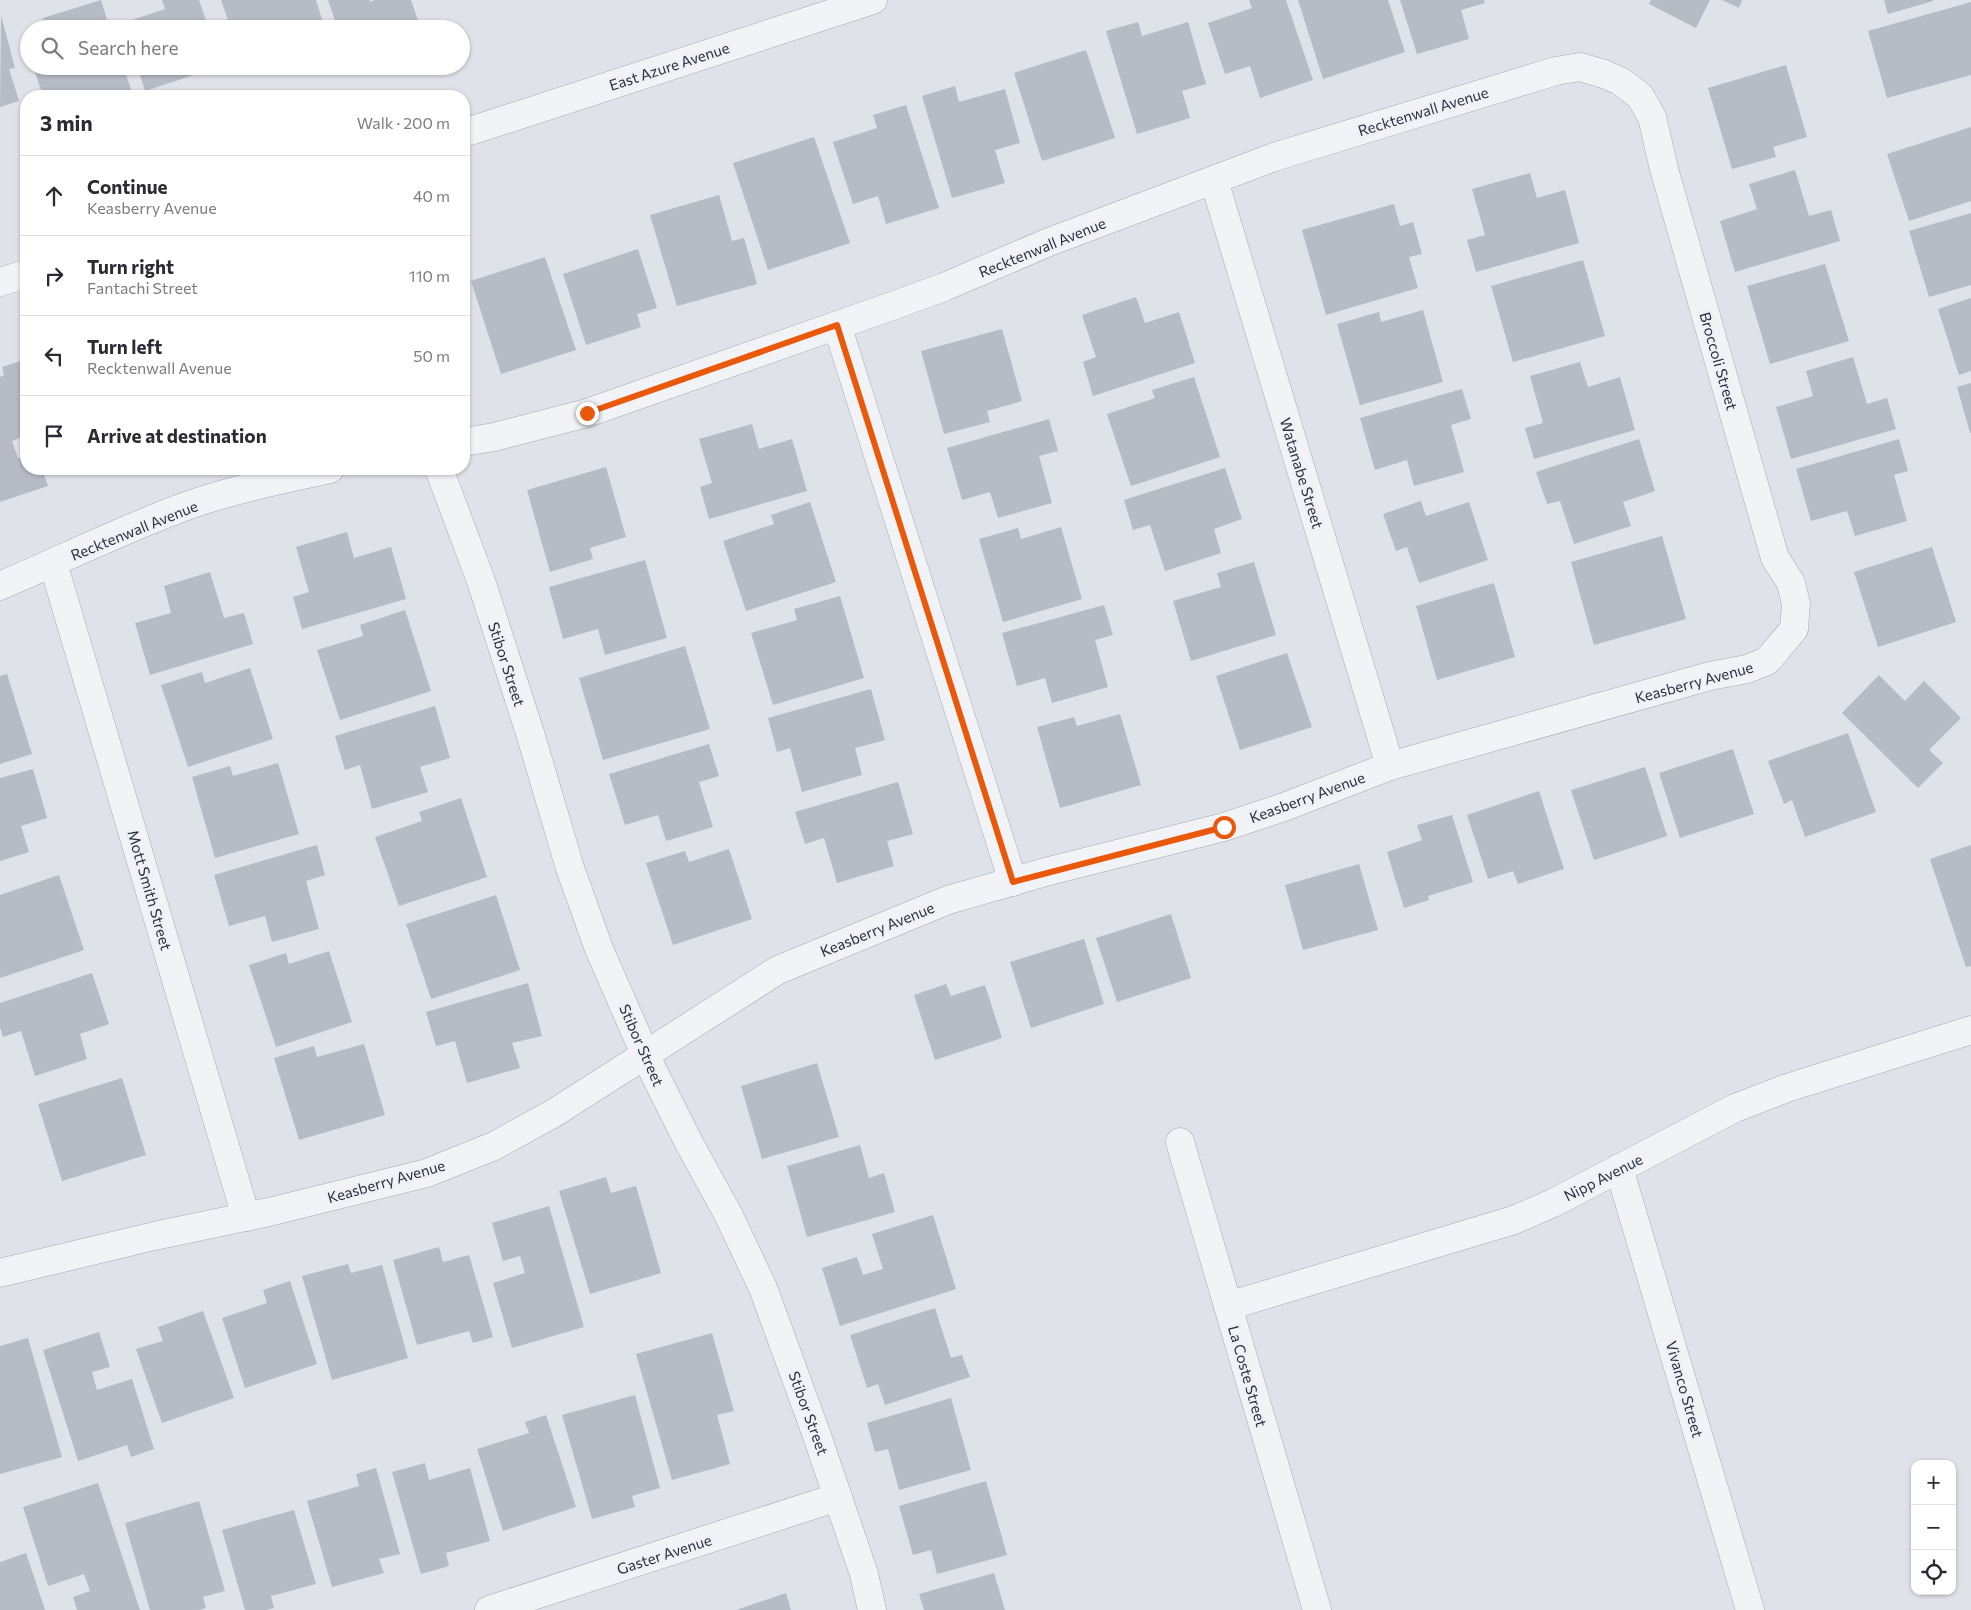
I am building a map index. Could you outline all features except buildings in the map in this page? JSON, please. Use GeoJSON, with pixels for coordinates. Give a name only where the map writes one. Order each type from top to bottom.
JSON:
{"type":"FeatureCollection","features":[{"type":"Feature","properties":{"kind":"street","name":"East Azure Avenue"},"geometry":{"type":"LineString","coordinates":[[470,131],[873,0]]}},
{"type":"Feature","properties":{"kind":"street","name":"Recktenwall Avenue"},"geometry":{"type":"LineString","coordinates":[[470,441],[494,437],[587,413],[837,325],[944,287],[1049,242],[1274,157],[1556,71],[1580,67],[1620,81]]}},
{"type":"Feature","properties":{"kind":"street","name":"Broccoli Street"},"geometry":{"type":"LineString","coordinates":[[1620,81],[1640,96],[1652,117],[1667,179],[1775,558],[1791,583],[1796,604],[1794,629],[1782,645]]}},
{"type":"Feature","properties":{"kind":"street","name":"Watanabe Street"},"geometry":{"type":"LineString","coordinates":[[1214,180],[1390,766]]}},
{"type":"Feature","properties":{"kind":"street"},"geometry":{"type":"LineString","coordinates":[[0,282],[20,276]]}},
{"type":"Feature","properties":{"kind":"street"},"geometry":{"type":"LineString","coordinates":[[837,325],[1013,882]]}},
{"type":"Feature","properties":{"kind":"street","name":"Recktenwall Avenue"},"geometry":{"type":"LineString","coordinates":[[0,586],[255,477],[274,475]]}},
{"type":"Feature","properties":{"kind":"street","name":"Stibor Street"},"geometry":{"type":"LineString","coordinates":[[441,475],[481,581],[570,868],[599,949],[645,1054],[689,1143],[728,1214],[762,1288],[816,1432],[864,1574],[872,1610]]}},
{"type":"Feature","properties":{"kind":"street","name":"Mott Smith Street"},"geometry":{"type":"LineString","coordinates":[[53,563],[246,1216]]}},
{"type":"Feature","properties":{"kind":"street","name":"Keasberry Avenue"},"geometry":{"type":"LineString","coordinates":[[0,1273],[154,1236],[357,1191],[427,1173],[486,1149],[554,1112],[778,970],[948,900],[1224,827],[1284,807],[1390,766],[1710,676],[1747,669],[1767,661],[1782,645]]}},
{"type":"Feature","properties":{"kind":"street","name":"Nipp Avenue"},"geometry":{"type":"LineString","coordinates":[[1228,1306],[1514,1220],[1553,1203],[1735,1108],[1787,1088],[1971,1030]]}},
{"type":"Feature","properties":{"kind":"street","name":"La Coste Street"},"geometry":{"type":"LineString","coordinates":[[1180,1142],[1317,1610]]}},
{"type":"Feature","properties":{"kind":"street","name":"Vivanco Street"},"geometry":{"type":"LineString","coordinates":[[1619,1168],[1750,1610]]}},
{"type":"Feature","properties":{"kind":"street","name":"Gaster Avenue"},"geometry":{"type":"LineString","coordinates":[[490,1610],[838,1497]]}},
{"type":"Feature","properties":{"kind":"route"},"geometry":{"type":"LineString","coordinates":[[587,413],[837,325],[1013,882],[1049,871],[1224,827]]}}]}
